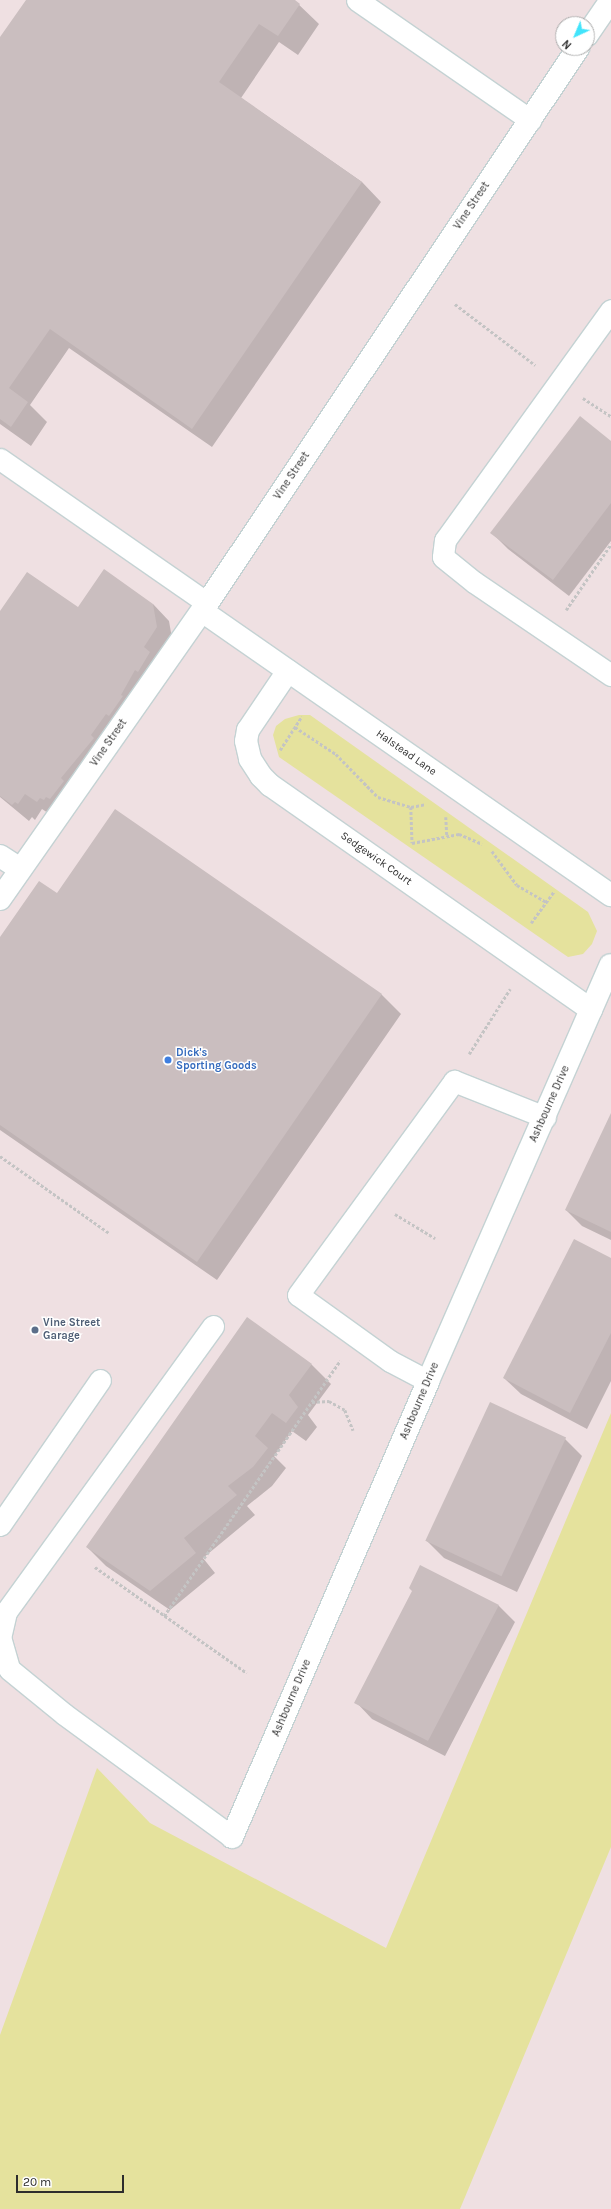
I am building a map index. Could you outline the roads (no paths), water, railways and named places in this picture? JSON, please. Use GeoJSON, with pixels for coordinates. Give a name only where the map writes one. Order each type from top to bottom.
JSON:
{"type":"FeatureCollection","features":[{"type":"Feature","properties":{"kind":"street"},"geometry":{"type":"LineString","coordinates":[[595,23],[611,0]]}},
{"type":"Feature","properties":{"kind":"street","name":"Vine Street"},"geometry":{"type":"LineString","coordinates":[[0,899],[204,607],[573,56]]}},
{"type":"Feature","properties":{"kind":"street","name":"Halstead Lane"},"geometry":{"type":"LineString","coordinates":[[204,607],[288,671],[611,895]]}},
{"type":"Feature","properties":{"kind":"street","name":"Sedgewick Court"},"geometry":{"type":"LineString","coordinates":[[288,671],[248,730],[246,741],[250,758],[261,776],[270,785],[591,1010]]}},
{"type":"Feature","properties":{"kind":"street"},"geometry":{"type":"LineString","coordinates":[[0,856],[20,870]]}},
{"type":"Feature","properties":{"kind":"street","name":"Ashbourne Drive"},"geometry":{"type":"LineString","coordinates":[[232,1837],[428,1381],[611,966]]}},
{"type":"Feature","properties":{"kind":"lane"},"geometry":{"type":"LineString","coordinates":[[357,0],[530,120]]}},
{"type":"Feature","properties":{"kind":"lane"},"geometry":{"type":"LineString","coordinates":[[611,310],[445,540],[443,557],[474,582],[611,675]]}},
{"type":"Feature","properties":{"kind":"lane"},"geometry":{"type":"LineString","coordinates":[[0,459],[204,607]]}},
{"type":"Feature","properties":{"kind":"lane"},"geometry":{"type":"LineString","coordinates":[[428,1381],[390,1361],[298,1295],[454,1081],[545,1117]]}},
{"type":"Feature","properties":{"kind":"lane"},"geometry":{"type":"LineString","coordinates":[[213,1326],[6,1612],[0,1637],[9,1669],[64,1714],[232,1837]]}},
{"type":"Feature","properties":{"kind":"lane"},"geometry":{"type":"LineString","coordinates":[[0,1525],[100,1380]]}},
{"type":"Feature","properties":{"kind":"place","name":"Dick's Sporting Goods"},"geometry":{"type":"Point","coordinates":[168,1060]}},
{"type":"Feature","properties":{"kind":"place","name":"Vine Street Garage"},"geometry":{"type":"Point","coordinates":[35,1330]}}]}
